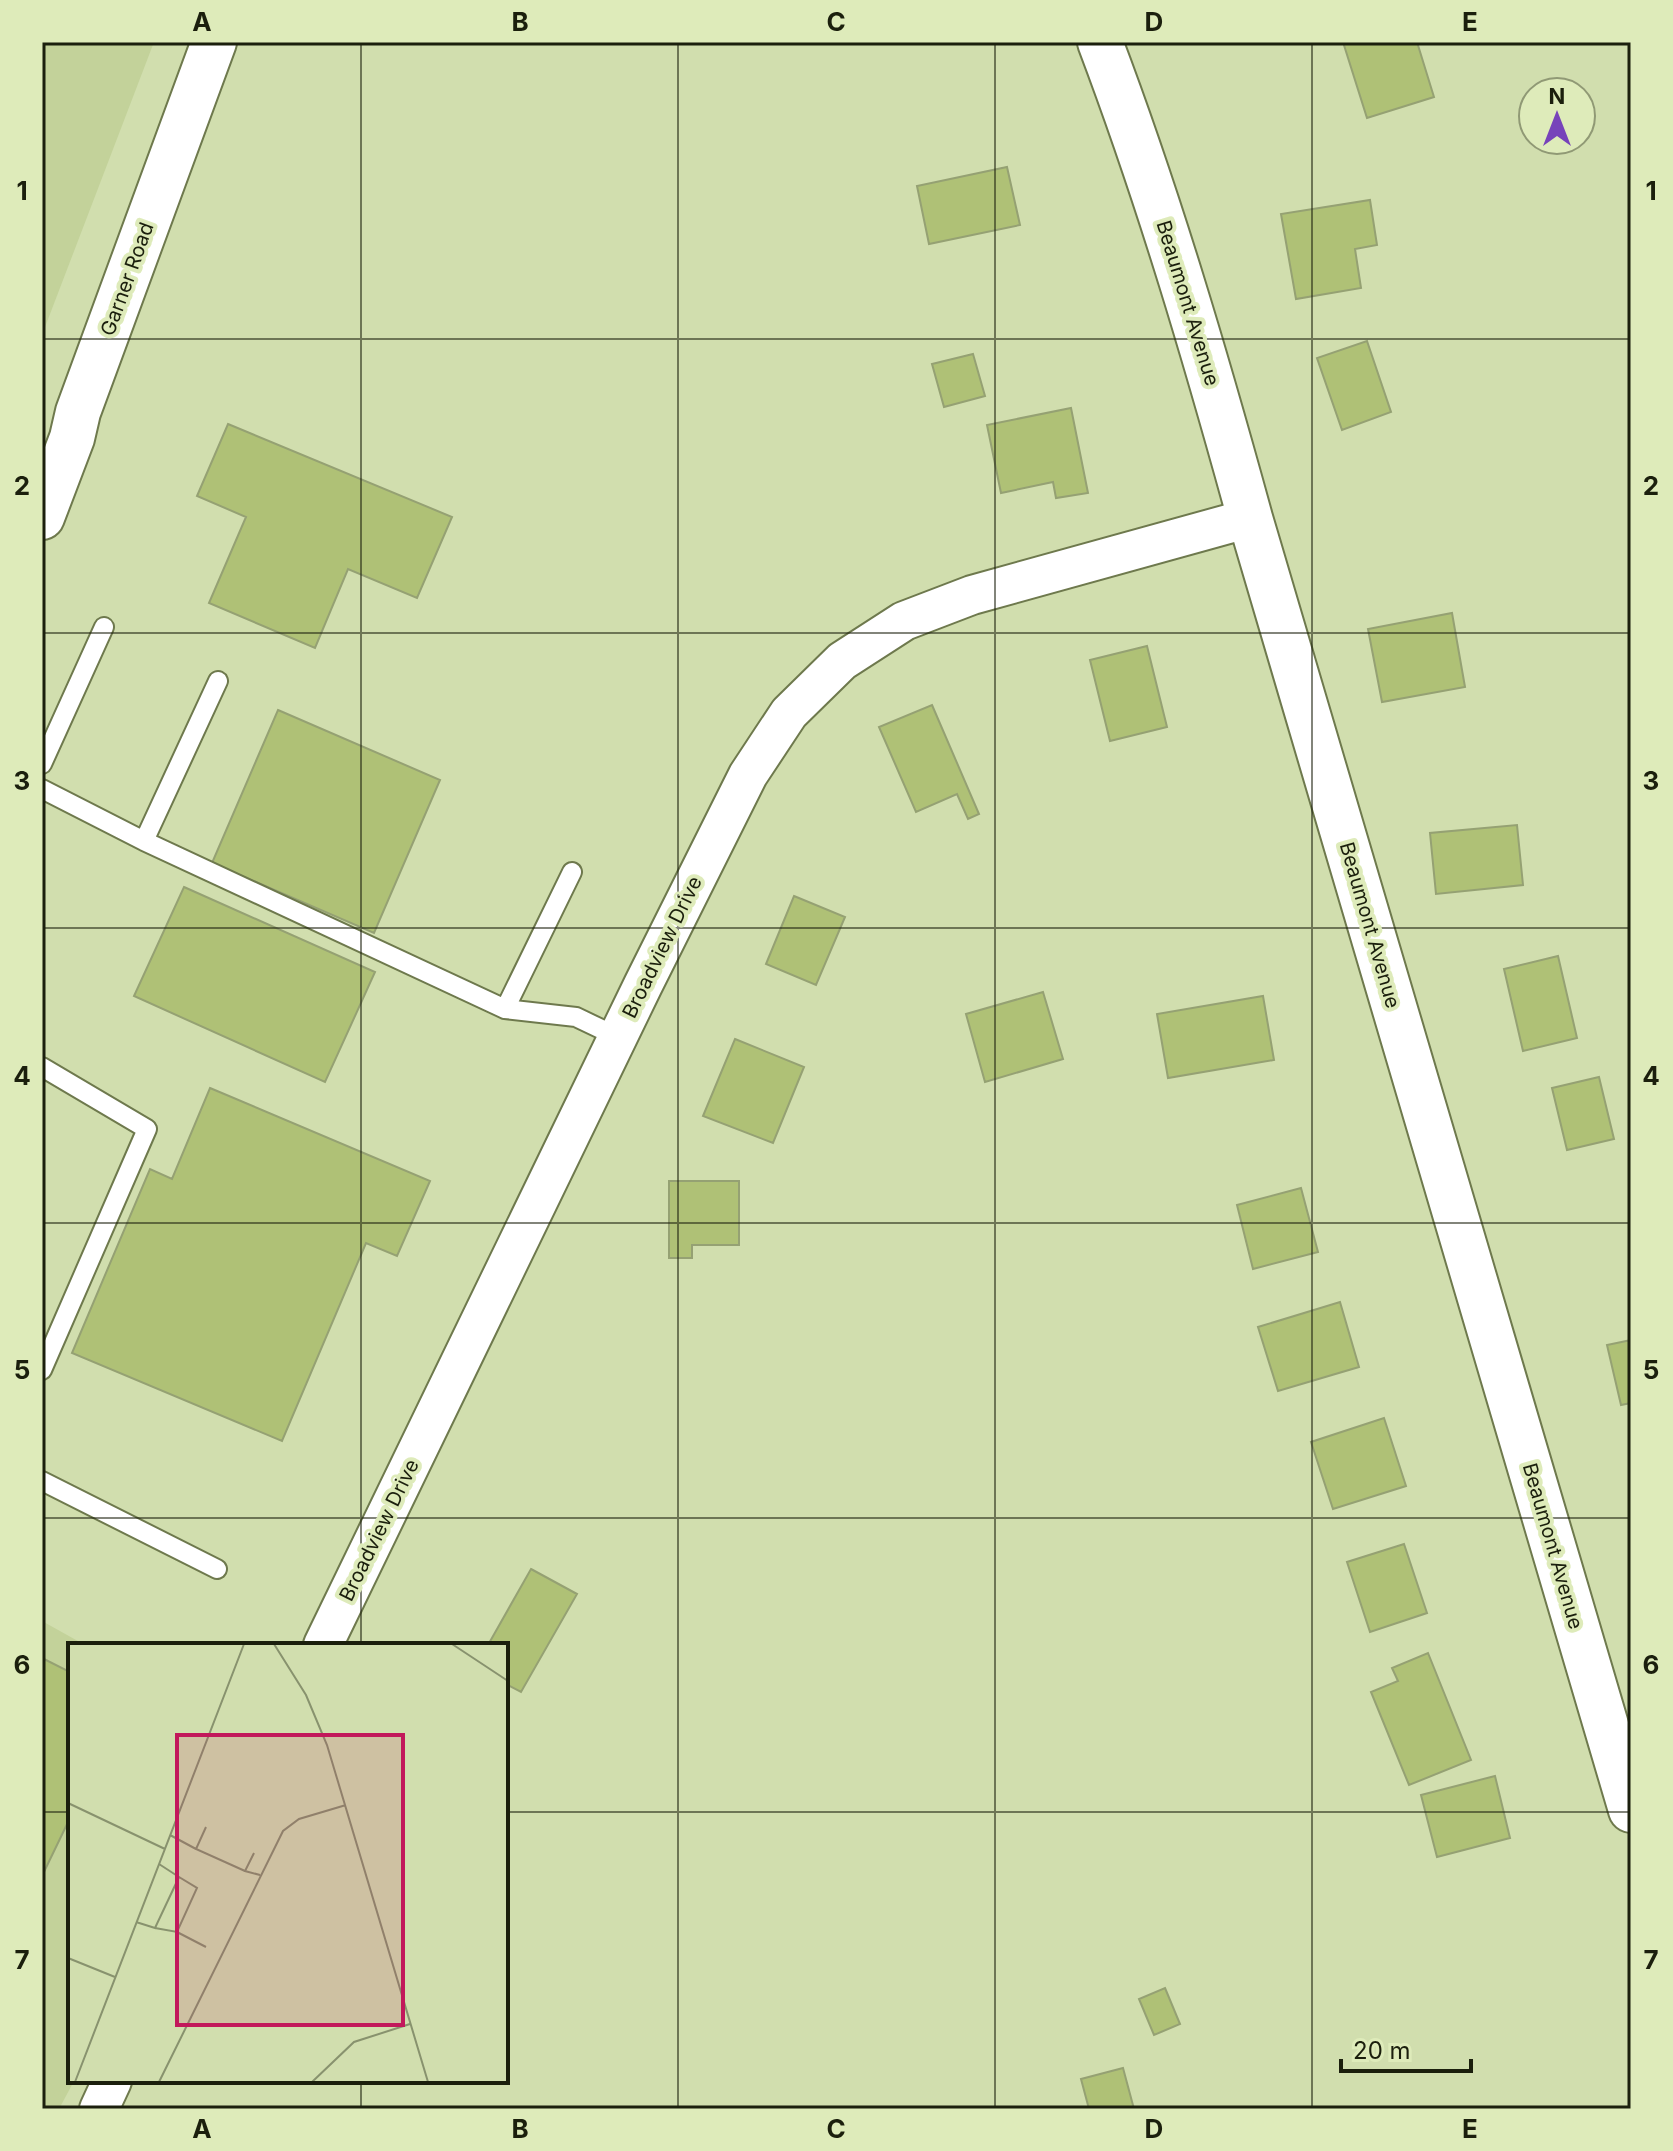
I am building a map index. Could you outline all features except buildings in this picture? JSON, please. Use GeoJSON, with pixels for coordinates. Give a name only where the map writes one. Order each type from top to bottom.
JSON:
{"type":"FeatureCollection","features":[{"type":"Feature","properties":{"kind":"street","name":"Garner Road"},"geometry":{"type":"LineString","coordinates":[[42,517],[214,42]]}},
{"type":"Feature","properties":{"kind":"street","name":"Beaumont Avenue"},"geometry":{"type":"LineString","coordinates":[[1100,42],[1166,233],[1208,367],[1631,1810]]}},
{"type":"Feature","properties":{"kind":"street","name":"Broadview Drive"},"geometry":{"type":"LineString","coordinates":[[324,1643],[748,775],[789,713],[842,661],[904,621],[972,595],[1250,518]]}},
{"type":"Feature","properties":{"kind":"street"},"geometry":{"type":"LineString","coordinates":[[99,2109],[111,2083]]}},
{"type":"Feature","properties":{"kind":"lane"},"geometry":{"type":"LineString","coordinates":[[42,764],[104,627]]}},
{"type":"Feature","properties":{"kind":"lane"},"geometry":{"type":"LineString","coordinates":[[144,841],[218,681]]}},
{"type":"Feature","properties":{"kind":"lane"},"geometry":{"type":"LineString","coordinates":[[42,789],[144,841],[505,1009],[576,1017],[618,1037]]}},
{"type":"Feature","properties":{"kind":"lane"},"geometry":{"type":"LineString","coordinates":[[505,1009],[572,872]]}},
{"type":"Feature","properties":{"kind":"lane"},"geometry":{"type":"LineString","coordinates":[[42,1067],[147,1129],[42,1370]]}},
{"type":"Feature","properties":{"kind":"lane"},"geometry":{"type":"LineString","coordinates":[[42,1481],[217,1569]]}},
{"type":"Feature","properties":{"kind":"shaded area"},"geometry":{"type":"Polygon","coordinates":[[[42,42],[154,42],[42,335],[42,42]]]}},
{"type":"Feature","properties":{"kind":"shaded area"},"geometry":{"type":"Polygon","coordinates":[[[42,1621],[81,1643],[68,1643],[68,2083],[73,2083],[59,2109],[42,2109],[42,1621]]]}}]}
